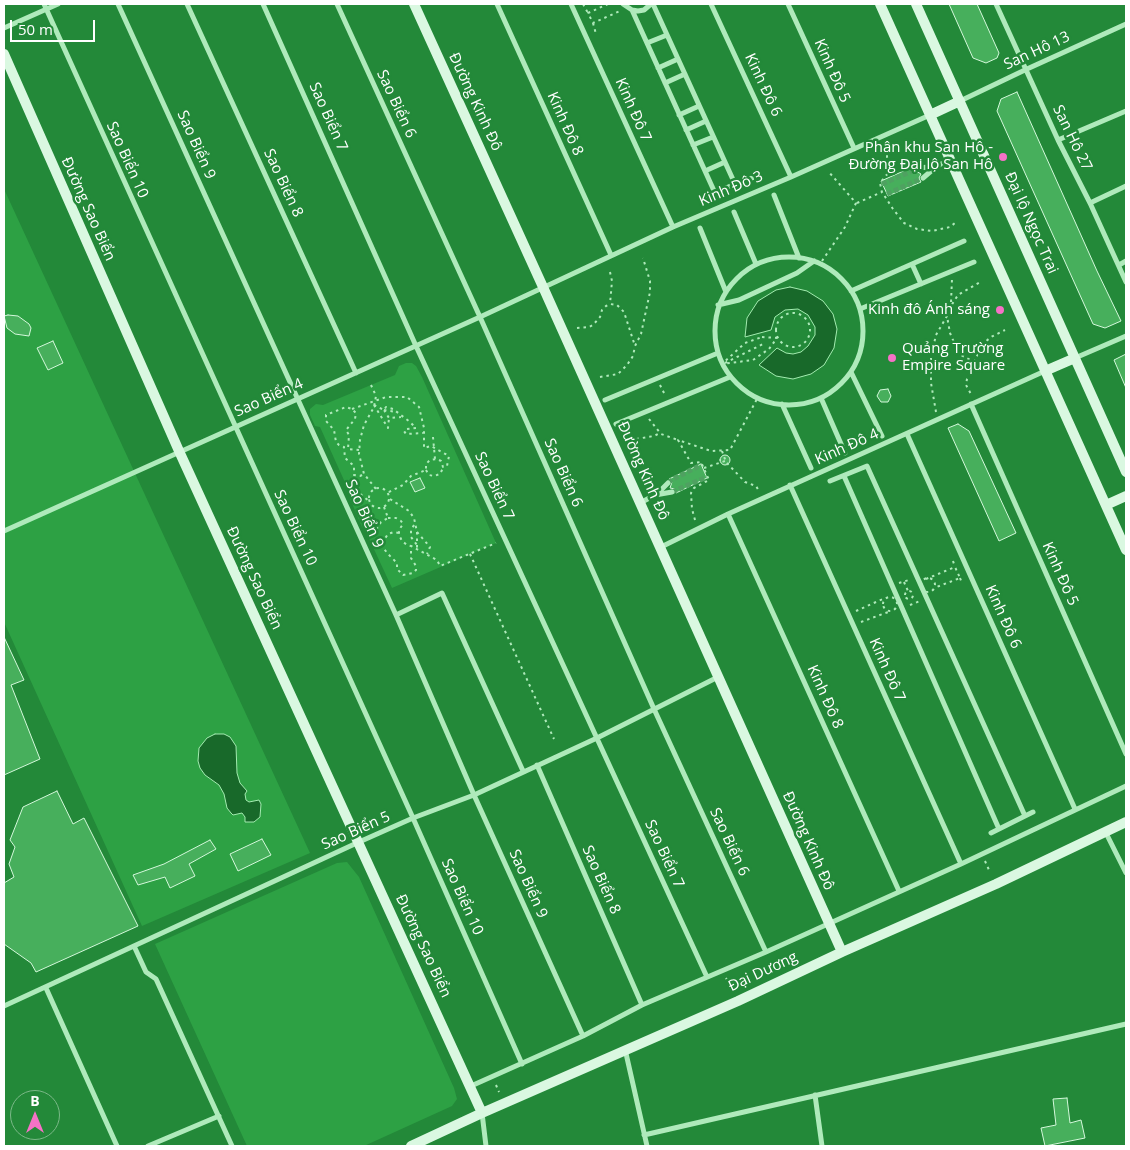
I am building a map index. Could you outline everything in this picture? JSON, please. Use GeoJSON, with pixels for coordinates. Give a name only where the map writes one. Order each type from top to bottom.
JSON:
{"type":"FeatureCollection","features":[{"type":"Feature","properties":{"kind":"street"},"geometry":{"type":"LineString","coordinates":[[4,28],[45,6],[58,4]]}},
{"type":"Feature","properties":{"kind":"street","name":"Sao Biển 9"},"geometry":{"type":"LineString","coordinates":[[118,4],[396,615],[474,795],[583,1036]]}},
{"type":"Feature","properties":{"kind":"street","name":"Sao Biển 8"},"geometry":{"type":"LineString","coordinates":[[187,4],[356,373]]}},
{"type":"Feature","properties":{"kind":"street","name":"Sao Biển 7"},"geometry":{"type":"LineString","coordinates":[[263,4],[416,346],[707,977]]}},
{"type":"Feature","properties":{"kind":"street","name":"Sao Biển 6"},"geometry":{"type":"LineString","coordinates":[[337,4],[480,317],[654,709],[766,952]]}},
{"type":"Feature","properties":{"kind":"street","name":"Đường Kinh Đô"},"geometry":{"type":"LineString","coordinates":[[414,4],[842,952]]}},
{"type":"Feature","properties":{"kind":"street","name":"Kinh Đô 8"},"geometry":{"type":"LineString","coordinates":[[497,4],[610,255]]}},
{"type":"Feature","properties":{"kind":"street","name":"Kinh Đô 7"},"geometry":{"type":"LineString","coordinates":[[571,4],[673,227]]}},
{"type":"Feature","properties":{"kind":"street"},"geometry":{"type":"LineString","coordinates":[[627,7],[644,10],[652,4],[735,184]]}},
{"type":"Feature","properties":{"kind":"street","name":"Kinh Đô 6"},"geometry":{"type":"LineString","coordinates":[[712,4],[791,177]]}},
{"type":"Feature","properties":{"kind":"street","name":"Kinh Đô 5"},"geometry":{"type":"LineString","coordinates":[[788,4],[854,148]]}},
{"type":"Feature","properties":{"kind":"street"},"geometry":{"type":"LineString","coordinates":[[880,4],[1126,550]]}},
{"type":"Feature","properties":{"kind":"street","name":"Đại lộ Ngọc Trai"},"geometry":{"type":"LineString","coordinates":[[916,4],[1126,472]]}},
{"type":"Feature","properties":{"kind":"street","name":"San Hô 27"},"geometry":{"type":"LineString","coordinates":[[996,4],[1126,282]]}},
{"type":"Feature","properties":{"kind":"street","name":"Sao Biển 10"},"geometry":{"type":"LineString","coordinates":[[45,6],[413,818],[522,1064]]}},
{"type":"Feature","properties":{"kind":"street"},"geometry":{"type":"LineString","coordinates":[[627,7],[647,43],[715,193]]}},
{"type":"Feature","properties":{"kind":"street","name":"San Hô 13"},"geometry":{"type":"LineString","coordinates":[[960,101],[1126,24]]}},
{"type":"Feature","properties":{"kind":"street"},"geometry":{"type":"LineString","coordinates":[[647,43],[667,35]]}},
{"type":"Feature","properties":{"kind":"street","name":"Đường Sao Biển"},"geometry":{"type":"LineString","coordinates":[[4,54],[179,452],[482,1112]]}},
{"type":"Feature","properties":{"kind":"street"},"geometry":{"type":"LineString","coordinates":[[658,68],[678,59]]}},
{"type":"Feature","properties":{"kind":"street"},"geometry":{"type":"LineString","coordinates":[[665,83],[685,74]]}},
{"type":"Feature","properties":{"kind":"street"},"geometry":{"type":"LineString","coordinates":[[930,115],[960,101]]}},
{"type":"Feature","properties":{"kind":"street"},"geometry":{"type":"LineString","coordinates":[[680,115],[699,106]]}},
{"type":"Feature","properties":{"kind":"street"},"geometry":{"type":"LineString","coordinates":[[1058,140],[1126,111]]}},
{"type":"Feature","properties":{"kind":"street","name":"Kinh Đô 3"},"geometry":{"type":"LineString","coordinates":[[543,287],[610,255],[930,115]]}},
{"type":"Feature","properties":{"kind":"street"},"geometry":{"type":"LineString","coordinates":[[686,130],[706,121]]}},
{"type":"Feature","properties":{"kind":"street"},"geometry":{"type":"LineString","coordinates":[[693,145],[713,137]]}},
{"type":"Feature","properties":{"kind":"street"},"geometry":{"type":"LineString","coordinates":[[923,178],[937,166],[950,160]]}},
{"type":"Feature","properties":{"kind":"street"},"geometry":{"type":"LineString","coordinates":[[705,171],[725,162]]}},
{"type":"Feature","properties":{"kind":"street"},"geometry":{"type":"LineString","coordinates":[[919,168],[937,166]]}},
{"type":"Feature","properties":{"kind":"street"},"geometry":{"type":"LineString","coordinates":[[704,200],[715,193],[752,178]]}},
{"type":"Feature","properties":{"kind":"street"},"geometry":{"type":"LineString","coordinates":[[1090,203],[1126,186]]}},
{"type":"Feature","properties":{"kind":"street"},"geometry":{"type":"LineString","coordinates":[[774,195],[799,258]]}},
{"type":"Feature","properties":{"kind":"street"},"geometry":{"type":"LineString","coordinates":[[734,212],[756,264]]}},
{"type":"Feature","properties":{"kind":"street"},"geometry":{"type":"LineString","coordinates":[[700,228],[726,292]]}},
{"type":"Feature","properties":{"kind":"street"},"geometry":{"type":"LineString","coordinates":[[851,291],[964,241]]}},
{"type":"Feature","properties":{"kind":"street"},"geometry":{"type":"LineString","coordinates":[[775,258],[799,258],[817,262],[832,270],[846,284],[860,309],[864,335],[860,354],[851,372],[838,387],[821,398],[802,404],[782,404],[758,397],[746,391],[732,380],[722,364],[718,353],[715,327],[718,305],[740,276],[756,264],[775,258]]}},
{"type":"Feature","properties":{"kind":"street"},"geometry":{"type":"LineString","coordinates":[[718,305],[739,300],[817,262]]}},
{"type":"Feature","properties":{"kind":"street"},"geometry":{"type":"LineString","coordinates":[[860,309],[974,262]]}},
{"type":"Feature","properties":{"kind":"street"},"geometry":{"type":"LineString","coordinates":[[1119,265],[1126,262]]}},
{"type":"Feature","properties":{"kind":"street"},"geometry":{"type":"LineString","coordinates":[[912,264],[921,284]]}},
{"type":"Feature","properties":{"kind":"street","name":"Sao Biển 4"},"geometry":{"type":"LineString","coordinates":[[4,531],[543,287]]}},
{"type":"Feature","properties":{"kind":"street"},"geometry":{"type":"LineString","coordinates":[[1045,371],[1126,336]]}},
{"type":"Feature","properties":{"kind":"street"},"geometry":{"type":"LineString","coordinates":[[605,400],[718,353]]}},
{"type":"Feature","properties":{"kind":"street","name":"Kinh Đô 4"},"geometry":{"type":"LineString","coordinates":[[661,548],[728,514],[1045,371]]}},
{"type":"Feature","properties":{"kind":"street"},"geometry":{"type":"LineString","coordinates":[[851,372],[882,436]]}},
{"type":"Feature","properties":{"kind":"street"},"geometry":{"type":"LineString","coordinates":[[616,424],[730,377]]}},
{"type":"Feature","properties":{"kind":"street"},"geometry":{"type":"LineString","coordinates":[[821,398],[845,453]]}},
{"type":"Feature","properties":{"kind":"street"},"geometry":{"type":"LineString","coordinates":[[782,404],[811,468]]}},
{"type":"Feature","properties":{"kind":"street","name":"Kinh Đô 5"},"geometry":{"type":"LineString","coordinates":[[971,404],[1126,754]]}},
{"type":"Feature","properties":{"kind":"street","name":"Kinh Đô 6"},"geometry":{"type":"LineString","coordinates":[[907,434],[1076,810]]}},
{"type":"Feature","properties":{"kind":"street"},"geometry":{"type":"LineString","coordinates":[[830,481],[869,465],[916,576],[1025,816]]}},
{"type":"Feature","properties":{"kind":"street"},"geometry":{"type":"LineString","coordinates":[[844,476],[1000,829]]}},
{"type":"Feature","properties":{"kind":"street"},"geometry":{"type":"LineString","coordinates":[[655,496],[668,483]]}},
{"type":"Feature","properties":{"kind":"street","name":"Kinh Đô 7"},"geometry":{"type":"LineString","coordinates":[[790,486],[961,864]]}},
{"type":"Feature","properties":{"kind":"street"},"geometry":{"type":"LineString","coordinates":[[640,503],[655,496],[672,492]]}},
{"type":"Feature","properties":{"kind":"street"},"geometry":{"type":"LineString","coordinates":[[1106,505],[1126,496]]}},
{"type":"Feature","properties":{"kind":"street","name":"Kinh Đô 8"},"geometry":{"type":"LineString","coordinates":[[728,514],[899,891]]}},
{"type":"Feature","properties":{"kind":"street"},"geometry":{"type":"LineString","coordinates":[[396,615],[442,593],[523,771]]}},
{"type":"Feature","properties":{"kind":"street","name":"Sao Biển 5"},"geometry":{"type":"LineString","coordinates":[[4,1006],[359,842],[413,818],[474,795],[597,738],[718,677]]}},
{"type":"Feature","properties":{"kind":"street","name":"Sao Biển 8"},"geometry":{"type":"LineString","coordinates":[[537,765],[642,1005]]}},
{"type":"Feature","properties":{"kind":"street"},"geometry":{"type":"LineString","coordinates":[[471,1086],[583,1036],[642,1005],[766,952],[961,864],[1126,786]]}},
{"type":"Feature","properties":{"kind":"street"},"geometry":{"type":"LineString","coordinates":[[992,833],[1033,812]]}},
{"type":"Feature","properties":{"kind":"street","name":"Đại Dương"},"geometry":{"type":"LineString","coordinates":[[411,1146],[482,1112],[738,1001],[842,952],[996,884],[1126,822]]}},
{"type":"Feature","properties":{"kind":"street"},"geometry":{"type":"LineString","coordinates":[[1105,831],[1126,873]]}},
{"type":"Feature","properties":{"kind":"street"},"geometry":{"type":"LineString","coordinates":[[134,946],[146,972],[156,979],[232,1146]]}},
{"type":"Feature","properties":{"kind":"street"},"geometry":{"type":"LineString","coordinates":[[46,988],[117,1146]]}},
{"type":"Feature","properties":{"kind":"street"},"geometry":{"type":"LineString","coordinates":[[644,1135],[1126,1024]]}},
{"type":"Feature","properties":{"kind":"street"},"geometry":{"type":"LineString","coordinates":[[625,1049],[647,1146]]}},
{"type":"Feature","properties":{"kind":"street"},"geometry":{"type":"LineString","coordinates":[[815,1095],[822,1146]]}},
{"type":"Feature","properties":{"kind":"street"},"geometry":{"type":"LineString","coordinates":[[482,1112],[486,1146]]}},
{"type":"Feature","properties":{"kind":"street"},"geometry":{"type":"LineString","coordinates":[[148,1146],[219,1116]]}},
{"type":"Feature","properties":{"kind":"path"},"geometry":{"type":"LineString","coordinates":[[583,4],[596,34]]}},
{"type":"Feature","properties":{"kind":"path"},"geometry":{"type":"LineString","coordinates":[[588,13],[608,4]]}},
{"type":"Feature","properties":{"kind":"path"},"geometry":{"type":"LineString","coordinates":[[593,24],[627,7]]}},
{"type":"Feature","properties":{"kind":"path"},"geometry":{"type":"LineString","coordinates":[[890,142],[887,149],[890,168],[880,183],[882,192],[893,209],[910,226],[932,231],[950,227],[955,223]]}},
{"type":"Feature","properties":{"kind":"path"},"geometry":{"type":"LineString","coordinates":[[828,172],[856,203]]}},
{"type":"Feature","properties":{"kind":"path"},"geometry":{"type":"LineString","coordinates":[[817,262],[845,227],[856,203],[882,192]]}},
{"type":"Feature","properties":{"kind":"path"},"geometry":{"type":"LineString","coordinates":[[600,377],[618,374],[627,365],[633,356],[635,346],[641,334],[650,292],[650,282],[643,258]]}},
{"type":"Feature","properties":{"kind":"path"},"geometry":{"type":"LineString","coordinates":[[936,412],[931,383],[931,358],[936,335],[947,316],[951,304],[952,271]]}},
{"type":"Feature","properties":{"kind":"path"},"geometry":{"type":"LineString","coordinates":[[610,272],[612,280],[610,304]]}},
{"type":"Feature","properties":{"kind":"path"},"geometry":{"type":"LineString","coordinates":[[951,304],[958,295],[982,281]]}},
{"type":"Feature","properties":{"kind":"path"},"geometry":{"type":"LineString","coordinates":[[577,328],[593,325],[600,317],[602,310],[610,304],[617,304],[624,312],[635,346]]}},
{"type":"Feature","properties":{"kind":"path"},"geometry":{"type":"LineString","coordinates":[[722,364],[745,343],[762,337],[778,338],[784,345],[789,347],[800,346],[808,337],[810,326],[807,320],[799,314],[789,313],[784,315],[776,326],[778,338],[769,349],[753,360],[722,364]]}},
{"type":"Feature","properties":{"kind":"path"},"geometry":{"type":"LineString","coordinates":[[947,316],[950,333],[959,354],[974,362]]}},
{"type":"Feature","properties":{"kind":"path"},"geometry":{"type":"LineString","coordinates":[[972,396],[966,385],[978,356],[978,348],[991,337],[1005,330]]}},
{"type":"Feature","properties":{"kind":"path"},"geometry":{"type":"LineString","coordinates":[[722,364],[763,344]]}},
{"type":"Feature","properties":{"kind":"path"},"geometry":{"type":"LineString","coordinates":[[658,378],[668,402]]}},
{"type":"Feature","properties":{"kind":"path"},"geometry":{"type":"LineString","coordinates":[[371,385],[376,396],[374,405],[364,425],[359,450],[364,474],[376,489]]}},
{"type":"Feature","properties":{"kind":"path"},"geometry":{"type":"LineString","coordinates":[[352,409],[386,397],[407,397],[419,407],[424,433],[424,448],[431,446],[449,456],[447,466],[443,467],[442,472],[437,476],[431,476],[426,470],[427,462],[434,459],[441,462],[443,467]]}},
{"type":"Feature","properties":{"kind":"path"},"geometry":{"type":"LineString","coordinates":[[642,413],[660,433],[667,437],[711,452],[730,450],[758,397]]}},
{"type":"Feature","properties":{"kind":"path"},"geometry":{"type":"LineString","coordinates":[[374,405],[384,410],[389,418],[388,428],[374,405]]}},
{"type":"Feature","properties":{"kind":"path"},"geometry":{"type":"LineString","coordinates":[[346,407],[356,413],[355,419],[346,430],[349,435],[348,449],[344,458],[344,447],[336,442],[334,430],[326,421],[326,415],[346,407]]}},
{"type":"Feature","properties":{"kind":"path"},"geometry":{"type":"LineString","coordinates":[[384,410],[390,407],[416,428],[407,429],[404,431],[406,434],[424,433]]}},
{"type":"Feature","properties":{"kind":"path"},"geometry":{"type":"LineString","coordinates":[[389,418],[402,417]]}},
{"type":"Feature","properties":{"kind":"path"},"geometry":{"type":"LineString","coordinates":[[630,440],[654,436],[660,433]]}},
{"type":"Feature","properties":{"kind":"path"},"geometry":{"type":"LineString","coordinates":[[433,437],[434,459]]}},
{"type":"Feature","properties":{"kind":"path"},"geometry":{"type":"LineString","coordinates":[[678,440],[691,463],[701,462],[709,480],[694,488],[691,493],[695,520]]}},
{"type":"Feature","properties":{"kind":"path"},"geometry":{"type":"LineString","coordinates":[[348,449],[359,450]]}},
{"type":"Feature","properties":{"kind":"path"},"geometry":{"type":"LineString","coordinates":[[722,451],[725,461],[745,482],[756,486],[759,491]]}},
{"type":"Feature","properties":{"kind":"path"},"geometry":{"type":"LineString","coordinates":[[344,458],[354,466],[354,475],[360,476],[364,474]]}},
{"type":"Feature","properties":{"kind":"path"},"geometry":{"type":"LineString","coordinates":[[704,468],[725,461]]}},
{"type":"Feature","properties":{"kind":"path"},"geometry":{"type":"LineString","coordinates":[[388,493],[403,485],[412,476],[426,470]]}},
{"type":"Feature","properties":{"kind":"path"},"geometry":{"type":"LineString","coordinates":[[369,501],[371,493],[376,489],[382,489],[388,493],[389,499],[384,507]]}},
{"type":"Feature","properties":{"kind":"path"},"geometry":{"type":"LineString","coordinates":[[348,491],[359,493],[374,507],[384,507]]}},
{"type":"Feature","properties":{"kind":"path"},"geometry":{"type":"LineString","coordinates":[[389,499],[409,511],[417,532],[417,549]]}},
{"type":"Feature","properties":{"kind":"path"},"geometry":{"type":"LineString","coordinates":[[384,507],[388,518]]}},
{"type":"Feature","properties":{"kind":"path"},"geometry":{"type":"LineString","coordinates":[[411,546],[411,558],[416,566],[416,570],[403,575],[397,569],[397,563],[387,553],[375,535],[376,530],[381,522],[388,518],[396,518],[403,524],[399,530],[402,541],[437,560],[440,566],[496,543]]}},
{"type":"Feature","properties":{"kind":"path"},"geometry":{"type":"LineString","coordinates":[[415,524],[411,538],[417,545]]}},
{"type":"Feature","properties":{"kind":"path"},"geometry":{"type":"LineString","coordinates":[[417,532],[430,547],[427,554]]}},
{"type":"Feature","properties":{"kind":"path"},"geometry":{"type":"LineString","coordinates":[[382,544],[388,534],[399,533]]}},
{"type":"Feature","properties":{"kind":"path"},"geometry":{"type":"LineString","coordinates":[[470,554],[554,739]]}},
{"type":"Feature","properties":{"kind":"path"},"geometry":{"type":"LineString","coordinates":[[953,561],[962,583]]}},
{"type":"Feature","properties":{"kind":"path"},"geometry":{"type":"LineString","coordinates":[[926,579],[955,567]]}},
{"type":"Feature","properties":{"kind":"path"},"geometry":{"type":"LineString","coordinates":[[892,586],[916,576]]}},
{"type":"Feature","properties":{"kind":"path"},"geometry":{"type":"LineString","coordinates":[[934,588],[960,578]]}},
{"type":"Feature","properties":{"kind":"path"},"geometry":{"type":"LineString","coordinates":[[904,582],[908,591],[913,594],[911,598],[913,604]]}},
{"type":"Feature","properties":{"kind":"path"},"geometry":{"type":"LineString","coordinates":[[908,591],[905,596],[911,598]]}},
{"type":"Feature","properties":{"kind":"path"},"geometry":{"type":"LineString","coordinates":[[892,597],[896,600],[896,607],[891,611],[861,623],[856,610],[892,597]]}},
{"type":"Feature","properties":{"kind":"path"},"geometry":{"type":"LineString","coordinates":[[886,598],[883,606],[886,610],[891,611]]}},
{"type":"Feature","properties":{"kind":"path"},"geometry":{"type":"LineString","coordinates":[[902,609],[926,598]]}},
{"type":"Feature","properties":{"kind":"path"},"geometry":{"type":"LineString","coordinates":[[985,861],[989,870]]}},
{"type":"Feature","properties":{"kind":"path"},"geometry":{"type":"LineString","coordinates":[[726,977],[731,987]]}},
{"type":"Feature","properties":{"kind":"path"},"geometry":{"type":"LineString","coordinates":[[494,1081],[499,1092]]}},
{"type":"Feature","properties":{"kind":"shaded area"},"geometry":{"type":"Polygon","coordinates":[[[4,189],[310,853],[142,926],[4,622],[4,189]]]}},
{"type":"Feature","properties":{"kind":"shaded area"},"geometry":{"type":"Polygon","coordinates":[[[790,287],[807,291],[823,301],[833,314],[837,329],[834,348],[824,365],[811,374],[793,379],[776,376],[759,365],[777,348],[786,353],[793,354],[801,352],[808,346],[815,335],[815,327],[808,315],[798,309],[785,310],[775,317],[771,330],[745,337],[747,318],[758,301],[776,290],[790,287]]]}},
{"type":"Feature","properties":{"kind":"shaded area"},"geometry":{"type":"Polygon","coordinates":[[[412,363],[416,366],[422,377],[496,543],[392,588],[362,527],[348,494],[348,489],[320,427],[315,426],[310,415],[310,409],[316,404],[323,405],[395,375],[399,366],[412,363]]]}},
{"type":"Feature","properties":{"kind":"shaded area"},"geometry":{"type":"Polygon","coordinates":[[[215,734],[224,734],[230,737],[236,746],[237,773],[240,783],[247,791],[245,794],[246,800],[249,802],[259,800],[261,804],[260,817],[254,822],[245,822],[245,817],[242,813],[233,815],[227,808],[224,794],[219,785],[205,775],[200,768],[198,761],[199,748],[207,738],[215,734]]]}},
{"type":"Feature","properties":{"kind":"shaded area"},"geometry":{"type":"Polygon","coordinates":[[[347,862],[359,877],[454,1088],[457,1099],[452,1106],[364,1146],[247,1146],[155,944],[337,863],[347,862]]]}},
{"type":"Feature","properties":{"kind":"building"},"geometry":{"type":"Polygon","coordinates":[[[949,4],[977,4],[999,53],[997,58],[986,63],[973,58],[949,4]]]}},
{"type":"Feature","properties":{"kind":"building"},"geometry":{"type":"Polygon","coordinates":[[[1017,92],[1121,321],[1105,328],[1093,324],[997,111],[1001,99],[1017,92]]]}},
{"type":"Feature","properties":{"kind":"building"},"geometry":{"type":"Polygon","coordinates":[[[915,166],[916,171],[921,174],[919,178],[921,182],[888,196],[881,181],[915,166]]]}},
{"type":"Feature","properties":{"kind":"building"},"geometry":{"type":"Polygon","coordinates":[[[4,316],[18,316],[29,324],[31,328],[29,336],[15,334],[7,328],[4,316]]]}},
{"type":"Feature","properties":{"kind":"building"},"geometry":{"type":"Polygon","coordinates":[[[53,341],[63,363],[48,370],[37,348],[53,341]]]}},
{"type":"Feature","properties":{"kind":"building"},"geometry":{"type":"Polygon","coordinates":[[[1126,354],[1126,388],[1114,360],[1126,354]]]}},
{"type":"Feature","properties":{"kind":"building"},"geometry":{"type":"Polygon","coordinates":[[[888,389],[891,396],[888,402],[881,402],[877,396],[880,390],[888,389]]]}},
{"type":"Feature","properties":{"kind":"building"},"geometry":{"type":"Polygon","coordinates":[[[958,424],[969,431],[1016,533],[999,541],[948,428],[958,424]]]}},
{"type":"Feature","properties":{"kind":"building"},"geometry":{"type":"Polygon","coordinates":[[[723,455],[727,455],[730,460],[729,464],[723,465],[720,462],[720,458],[723,455]]]}},
{"type":"Feature","properties":{"kind":"building"},"geometry":{"type":"Polygon","coordinates":[[[701,464],[707,478],[676,493],[675,489],[670,488],[672,482],[669,479],[701,464]]]}},
{"type":"Feature","properties":{"kind":"building"},"geometry":{"type":"Polygon","coordinates":[[[420,478],[425,488],[415,492],[410,482],[420,478]]]}},
{"type":"Feature","properties":{"kind":"building"},"geometry":{"type":"Polygon","coordinates":[[[4,637],[24,680],[11,685],[40,759],[4,775],[4,637]]]}},
{"type":"Feature","properties":{"kind":"building"},"geometry":{"type":"Polygon","coordinates":[[[57,791],[73,824],[84,818],[138,926],[36,972],[31,963],[4,944],[4,883],[14,877],[9,864],[15,847],[10,840],[23,807],[57,791]]]}},
{"type":"Feature","properties":{"kind":"building"},"geometry":{"type":"Polygon","coordinates":[[[262,839],[271,855],[238,871],[230,854],[262,839]]]}},
{"type":"Feature","properties":{"kind":"building"},"geometry":{"type":"Polygon","coordinates":[[[210,840],[216,849],[189,864],[195,876],[170,888],[165,877],[138,885],[133,875],[164,864],[210,840]]]}},
{"type":"Feature","properties":{"kind":"building"},"geometry":{"type":"Polygon","coordinates":[[[1067,1098],[1070,1123],[1081,1120],[1085,1138],[1045,1146],[1041,1128],[1056,1125],[1053,1099],[1067,1098]]]}},
{"type":"Feature","properties":{"kind":"tunnel"},"geometry":{"type":"LineString","coordinates":[[882,184],[919,168]]}},
{"type":"Feature","properties":{"kind":"tunnel"},"geometry":{"type":"LineString","coordinates":[[887,194],[923,178]]}},
{"type":"Feature","properties":{"kind":"tunnel"},"geometry":{"type":"LineString","coordinates":[[668,483],[701,465]]}},
{"type":"Feature","properties":{"kind":"tunnel"},"geometry":{"type":"LineString","coordinates":[[672,492],[707,477]]}},
{"type":"Feature","properties":{"kind":"place","name":"Phân khu San Hô - Đường Đại lộ San Hô"},"geometry":{"type":"Point","coordinates":[1003,157]}},
{"type":"Feature","properties":{"kind":"place","name":"Kinh đô Ánh sáng"},"geometry":{"type":"Point","coordinates":[1000,310]}},
{"type":"Feature","properties":{"kind":"place","name":"Quảng Trường Empire Square"},"geometry":{"type":"Point","coordinates":[892,358]}}]}
